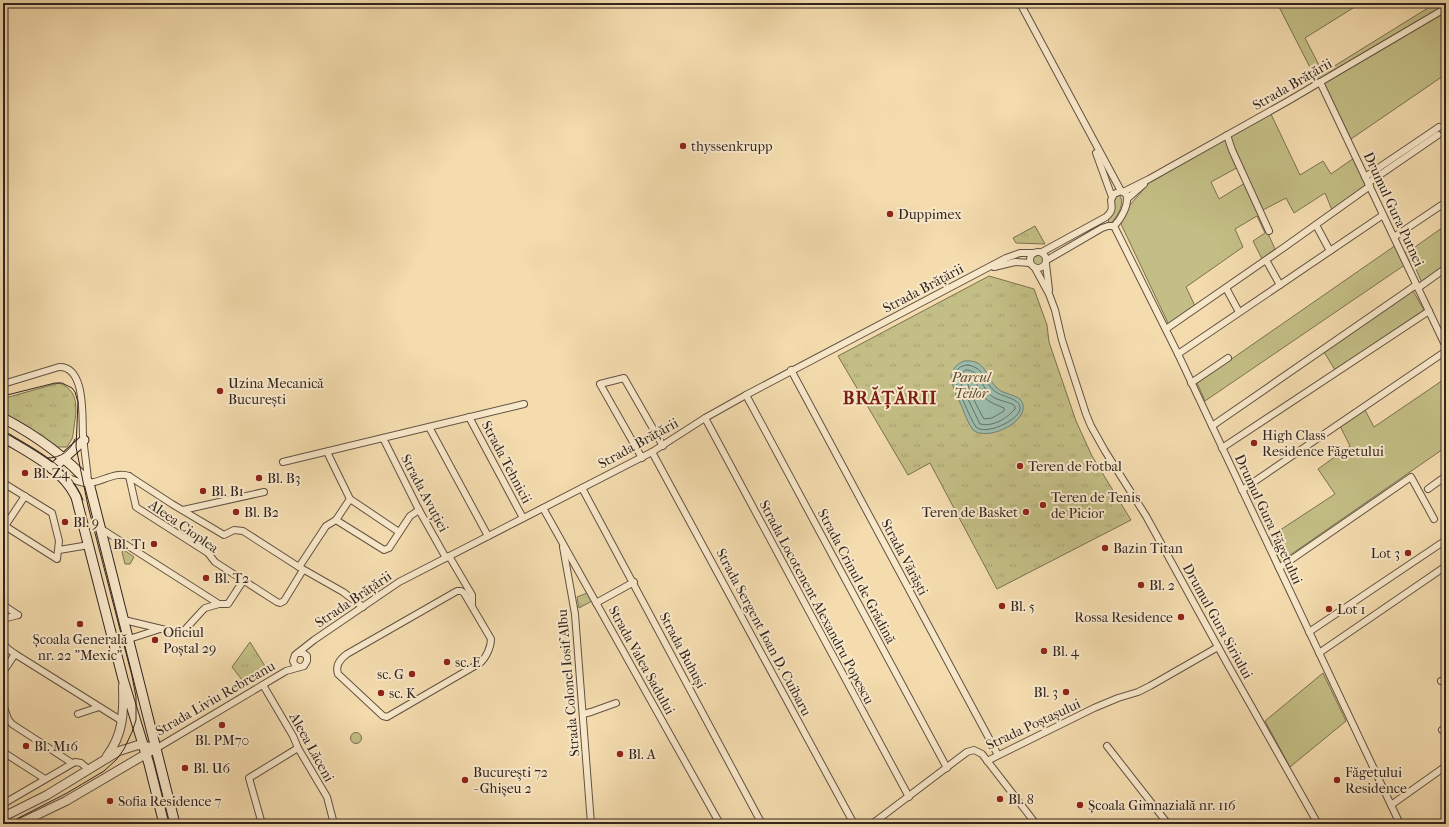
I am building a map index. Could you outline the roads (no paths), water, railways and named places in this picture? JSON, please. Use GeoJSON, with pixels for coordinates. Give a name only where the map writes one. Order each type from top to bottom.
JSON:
{"type":"FeatureCollection","features":[{"type":"Feature","properties":{"kind":"main road"},"geometry":{"type":"LineString","coordinates":[[3,418],[47,445],[64,458],[88,483],[175,824]]}},
{"type":"Feature","properties":{"kind":"main road"},"geometry":{"type":"LineString","coordinates":[[3,436],[60,475],[72,488],[76,497],[123,679],[145,749],[164,824]]}},
{"type":"Feature","properties":{"kind":"main road"},"geometry":{"type":"LineString","coordinates":[[52,469],[84,440]]}},
{"type":"Feature","properties":{"kind":"street"},"geometry":{"type":"LineString","coordinates":[[1020,3],[1089,133],[1122,192],[1126,194],[1127,199],[1121,216],[1111,226],[1046,262],[1040,268],[1033,266],[1030,256],[1034,253],[1042,252],[1106,218],[1113,208],[1111,200],[1112,197],[1089,133]]}},
{"type":"Feature","properties":{"kind":"street","name":"Strada Brățării"},"geometry":{"type":"LineString","coordinates":[[1112,197],[1116,192],[1122,192],[1149,179],[1227,135],[1446,8]]}},
{"type":"Feature","properties":{"kind":"street","name":"Drumul Gura Putnei"},"geometry":{"type":"LineString","coordinates":[[1320,82],[1446,347]]}},
{"type":"Feature","properties":{"kind":"street"},"geometry":{"type":"LineString","coordinates":[[1365,177],[1439,127]]}},
{"type":"Feature","properties":{"kind":"street"},"geometry":{"type":"LineString","coordinates":[[1227,135],[1232,150],[1269,231]]}},
{"type":"Feature","properties":{"kind":"street"},"geometry":{"type":"LineString","coordinates":[[1166,329],[1316,225],[1438,135]]}},
{"type":"Feature","properties":{"kind":"street","name":"Strada Brățării"},"geometry":{"type":"LineString","coordinates":[[1127,199],[1149,179]]}},
{"type":"Feature","properties":{"kind":"street"},"geometry":{"type":"LineString","coordinates":[[1394,237],[1446,202]]}},
{"type":"Feature","properties":{"kind":"street"},"geometry":{"type":"LineString","coordinates":[[1178,354],[1384,215]]}},
{"type":"Feature","properties":{"kind":"street","name":"Drumul Gura Făgetului"},"geometry":{"type":"LineString","coordinates":[[1106,218],[1105,221],[1111,226],[1166,329],[1400,824]]}},
{"type":"Feature","properties":{"kind":"street"},"geometry":{"type":"LineString","coordinates":[[1316,225],[1330,251]]}},
{"type":"Feature","properties":{"kind":"street","name":"Strada Brățării"},"geometry":{"type":"LineString","coordinates":[[298,653],[314,640],[399,582],[642,458],[704,418],[791,370],[978,273],[1015,254],[1024,252],[1034,253]]}},
{"type":"Feature","properties":{"kind":"street"},"geometry":{"type":"LineString","coordinates":[[1042,252],[1046,256],[1046,262]]}},
{"type":"Feature","properties":{"kind":"street"},"geometry":{"type":"LineString","coordinates":[[1266,260],[1280,285]]}},
{"type":"Feature","properties":{"kind":"street","name":"Strada Brățării"},"geometry":{"type":"LineString","coordinates":[[978,273],[1015,262],[1033,266]]}},
{"type":"Feature","properties":{"kind":"street","name":"Drumul Gura Siriului"},"geometry":{"type":"LineString","coordinates":[[1046,262],[1049,294]]}},
{"type":"Feature","properties":{"kind":"street","name":"Drumul Gura Siriului"},"geometry":{"type":"LineString","coordinates":[[1033,266],[1049,294],[1058,319],[1062,340],[1091,426],[1146,516],[1318,824]]}},
{"type":"Feature","properties":{"kind":"street"},"geometry":{"type":"LineString","coordinates":[[1212,426],[1417,286],[1446,268]]}},
{"type":"Feature","properties":{"kind":"street"},"geometry":{"type":"LineString","coordinates":[[1226,288],[1239,312]]}},
{"type":"Feature","properties":{"kind":"street"},"geometry":{"type":"LineString","coordinates":[[1222,448],[1429,310]]}},
{"type":"Feature","properties":{"kind":"street"},"geometry":{"type":"LineString","coordinates":[[1242,490],[1446,351]]}},
{"type":"Feature","properties":{"kind":"street"},"geometry":{"type":"LineString","coordinates":[[1191,383],[1228,358]]}},
{"type":"Feature","properties":{"kind":"street"},"geometry":{"type":"LineString","coordinates":[[3,384],[59,367],[65,367],[68,369],[75,378],[80,390],[88,483]]}},
{"type":"Feature","properties":{"kind":"street","name":"Strada Vărăști"},"geometry":{"type":"LineString","coordinates":[[791,370],[998,755]]}},
{"type":"Feature","properties":{"kind":"street"},"geometry":{"type":"LineString","coordinates":[[642,458],[600,384],[624,378],[662,446]]}},
{"type":"Feature","properties":{"kind":"street","name":"Strada Crinul de Grădină"},"geometry":{"type":"LineString","coordinates":[[746,395],[947,768]]}},
{"type":"Feature","properties":{"kind":"street"},"geometry":{"type":"LineString","coordinates":[[283,462],[469,416],[524,404]]}},
{"type":"Feature","properties":{"kind":"street","name":"Strada Tehnicii"},"geometry":{"type":"LineString","coordinates":[[469,416],[523,518]]}},
{"type":"Feature","properties":{"kind":"street","name":"Strada Locotenent Alexandru Popescu"},"geometry":{"type":"LineString","coordinates":[[704,418],[909,796]]}},
{"type":"Feature","properties":{"kind":"street"},"geometry":{"type":"LineString","coordinates":[[429,427],[488,536]]}},
{"type":"Feature","properties":{"kind":"street","name":"Strada Avuției"},"geometry":{"type":"LineString","coordinates":[[383,438],[419,510],[472,595],[472,606],[491,639],[491,643],[484,659],[480,663],[387,717],[383,716],[338,674],[336,670],[338,663],[347,654],[457,591],[464,593],[472,606]]}},
{"type":"Feature","properties":{"kind":"street"},"geometry":{"type":"LineString","coordinates":[[327,452],[350,499],[399,532]]}},
{"type":"Feature","properties":{"kind":"street","name":"Strada Sergent Ioan D. Cuibaru"},"geometry":{"type":"LineString","coordinates":[[652,452],[854,824]]}},
{"type":"Feature","properties":{"kind":"street"},"geometry":{"type":"LineString","coordinates":[[60,475],[88,483],[125,474],[224,535],[234,530],[243,531],[301,568],[343,592],[363,607]]}},
{"type":"Feature","properties":{"kind":"street","name":"Aleea Cioplea"},"geometry":{"type":"LineString","coordinates":[[129,476],[136,506],[208,553],[215,562],[243,581],[281,603],[284,601],[301,568],[326,526],[336,520],[350,499]]}},
{"type":"Feature","properties":{"kind":"street"},"geometry":{"type":"LineString","coordinates":[[1428,489],[1446,476]]}},
{"type":"Feature","properties":{"kind":"street"},"geometry":{"type":"LineString","coordinates":[[1279,568],[1411,477],[1434,520]]}},
{"type":"Feature","properties":{"kind":"street"},"geometry":{"type":"LineString","coordinates":[[3,484],[6,484],[25,496],[52,514],[59,541],[57,559],[4,528],[25,496]]}},
{"type":"Feature","properties":{"kind":"street","name":"Strada Buhuși"},"geometry":{"type":"LineString","coordinates":[[582,488],[634,582],[762,824]]}},
{"type":"Feature","properties":{"kind":"street","name":"Aleea Cioplea"},"geometry":{"type":"LineString","coordinates":[[183,510],[264,492]]}},
{"type":"Feature","properties":{"kind":"street","name":"Strada Valea Sadului"},"geometry":{"type":"LineString","coordinates":[[543,508],[720,824]]}},
{"type":"Feature","properties":{"kind":"street"},"geometry":{"type":"LineString","coordinates":[[336,520],[384,550],[389,548],[410,516],[419,510]]}},
{"type":"Feature","properties":{"kind":"street"},"geometry":{"type":"LineString","coordinates":[[100,528],[219,604]]}},
{"type":"Feature","properties":{"kind":"street"},"geometry":{"type":"LineString","coordinates":[[1309,632],[1446,540]]}},
{"type":"Feature","properties":{"kind":"street","name":"Strada Colonel Iosif Albu"},"geometry":{"type":"LineString","coordinates":[[562,542],[575,614],[591,824]]}},
{"type":"Feature","properties":{"kind":"street"},"geometry":{"type":"LineString","coordinates":[[59,550],[89,545]]}},
{"type":"Feature","properties":{"kind":"street"},"geometry":{"type":"LineString","coordinates":[[1319,653],[1446,566]]}},
{"type":"Feature","properties":{"kind":"street"},"geometry":{"type":"LineString","coordinates":[[124,620],[180,635],[205,608],[219,604],[228,604],[243,581]]}},
{"type":"Feature","properties":{"kind":"street"},"geometry":{"type":"LineString","coordinates":[[596,603],[634,582]]}},
{"type":"Feature","properties":{"kind":"street"},"geometry":{"type":"LineString","coordinates":[[3,605],[18,615],[3,619]]}},
{"type":"Feature","properties":{"kind":"street"},"geometry":{"type":"LineString","coordinates":[[129,639],[161,629]]}},
{"type":"Feature","properties":{"kind":"street","name":"Strada Brățării"},"geometry":{"type":"LineString","coordinates":[[307,656],[308,650],[314,640]]}},
{"type":"Feature","properties":{"kind":"street"},"geometry":{"type":"LineString","coordinates":[[3,643],[15,654],[122,721]]}},
{"type":"Feature","properties":{"kind":"street","name":"Strada Poștașului"},"geometry":{"type":"LineString","coordinates":[[872,824],[971,751],[977,750],[987,761],[1106,703],[1150,686],[1218,647]]}},
{"type":"Feature","properties":{"kind":"street"},"geometry":{"type":"LineString","coordinates":[[298,653],[303,653],[307,656],[304,666],[299,667],[295,665],[293,661],[294,657],[298,653]]}},
{"type":"Feature","properties":{"kind":"street"},"geometry":{"type":"LineString","coordinates":[[3,672],[15,654]]}},
{"type":"Feature","properties":{"kind":"street","name":"Strada Liviu Rebreanu"},"geometry":{"type":"LineString","coordinates":[[286,671],[293,661]]}},
{"type":"Feature","properties":{"kind":"street","name":"Strada Liviu Rebreanu"},"geometry":{"type":"LineString","coordinates":[[3,817],[47,794],[106,758],[128,747],[145,749],[156,748],[286,671],[299,667]]}},
{"type":"Feature","properties":{"kind":"street","name":"Strada Liviu Rebreanu"},"geometry":{"type":"LineString","coordinates":[[106,758],[119,736],[124,707],[123,679]]}},
{"type":"Feature","properties":{"kind":"street","name":"Aleea Lăceni"},"geometry":{"type":"LineString","coordinates":[[263,685],[326,797],[334,824]]}},
{"type":"Feature","properties":{"kind":"street"},"geometry":{"type":"LineString","coordinates":[[582,714],[616,703]]}},
{"type":"Feature","properties":{"kind":"street"},"geometry":{"type":"LineString","coordinates":[[3,704],[6,716],[12,724],[72,763]]}},
{"type":"Feature","properties":{"kind":"street"},"geometry":{"type":"LineString","coordinates":[[78,714],[99,707]]}},
{"type":"Feature","properties":{"kind":"street"},"geometry":{"type":"LineString","coordinates":[[1107,746],[1168,824]]}},
{"type":"Feature","properties":{"kind":"street"},"geometry":{"type":"LineString","coordinates":[[262,824],[249,778],[298,748]]}},
{"type":"Feature","properties":{"kind":"street","name":"Strada Liviu Rebreanu"},"geometry":{"type":"LineString","coordinates":[[18,824],[66,801],[145,749]]}},
{"type":"Feature","properties":{"kind":"street"},"geometry":{"type":"LineString","coordinates":[[3,752],[45,780]]}},
{"type":"Feature","properties":{"kind":"street"},"geometry":{"type":"LineString","coordinates":[[987,761],[1036,824]]}},
{"type":"Feature","properties":{"kind":"street"},"geometry":{"type":"LineString","coordinates":[[5,801],[45,780],[72,763],[78,762],[88,769]]}},
{"type":"Feature","properties":{"kind":"street"},"geometry":{"type":"LineString","coordinates":[[1391,805],[1446,766]]}},
{"type":"Feature","properties":{"kind":"water"},"geometry":{"type":"Polygon","coordinates":[[[964,361],[972,361],[977,363],[985,370],[997,388],[1002,392],[1020,399],[1023,406],[1022,414],[1016,421],[999,431],[980,433],[973,430],[956,395],[952,382],[953,370],[957,365],[964,361]]]}},
{"type":"Feature","properties":{"kind":"tram line"},"geometry":{"type":"LineString","coordinates":[[3,396],[55,383],[62,383],[72,388],[75,392],[78,402],[76,447],[88,506],[132,676],[136,697],[136,720],[124,749],[117,759],[104,771],[67,793],[7,824]]}},
{"type":"Feature","properties":{"kind":"tram line"},"geometry":{"type":"LineString","coordinates":[[3,430],[38,451],[60,467],[77,488],[83,500]]}},
{"type":"Feature","properties":{"kind":"tram line"},"geometry":{"type":"LineString","coordinates":[[47,458],[57,457],[64,453],[68,450],[75,439]]}},
{"type":"Feature","properties":{"kind":"place","name":"thyssenkrupp"},"geometry":{"type":"Point","coordinates":[683,146]}},
{"type":"Feature","properties":{"kind":"place","name":"Duppimex"},"geometry":{"type":"Point","coordinates":[890,214]}},
{"type":"Feature","properties":{"kind":"place","name":"Uzina Mecanică București"},"geometry":{"type":"Point","coordinates":[220,391]}},
{"type":"Feature","properties":{"kind":"place","name":"High Class Residence Făgetului"},"geometry":{"type":"Point","coordinates":[1254,443]}},
{"type":"Feature","properties":{"kind":"place","name":"Teren de Fotbal"},"geometry":{"type":"Point","coordinates":[1020,466]}},
{"type":"Feature","properties":{"kind":"place","name":"Bl. Z4"},"geometry":{"type":"Point","coordinates":[25,473]}},
{"type":"Feature","properties":{"kind":"place","name":"Bl. B3"},"geometry":{"type":"Point","coordinates":[259,478]}},
{"type":"Feature","properties":{"kind":"place","name":"Bl. B1"},"geometry":{"type":"Point","coordinates":[203,491]}},
{"type":"Feature","properties":{"kind":"place","name":"Teren de Tenis de Picior"},"geometry":{"type":"Point","coordinates":[1043,505]}},
{"type":"Feature","properties":{"kind":"place","name":"Bl. B2"},"geometry":{"type":"Point","coordinates":[236,512]}},
{"type":"Feature","properties":{"kind":"place","name":"Teren de Basket"},"geometry":{"type":"Point","coordinates":[1026,512]}},
{"type":"Feature","properties":{"kind":"place","name":"Bl. 9"},"geometry":{"type":"Point","coordinates":[65,522]}},
{"type":"Feature","properties":{"kind":"place","name":"Bl. T1"},"geometry":{"type":"Point","coordinates":[154,544]}},
{"type":"Feature","properties":{"kind":"place","name":"Bazin Titan"},"geometry":{"type":"Point","coordinates":[1105,548]}},
{"type":"Feature","properties":{"kind":"place","name":"Lot 3"},"geometry":{"type":"Point","coordinates":[1408,553]}},
{"type":"Feature","properties":{"kind":"place","name":"Bl. T2"},"geometry":{"type":"Point","coordinates":[206,578]}},
{"type":"Feature","properties":{"kind":"place","name":"Bl. 2"},"geometry":{"type":"Point","coordinates":[1141,585]}},
{"type":"Feature","properties":{"kind":"place","name":"Bl. 5"},"geometry":{"type":"Point","coordinates":[1002,606]}},
{"type":"Feature","properties":{"kind":"place","name":"Lot 1"},"geometry":{"type":"Point","coordinates":[1329,609]}},
{"type":"Feature","properties":{"kind":"place","name":"Rossa Residence"},"geometry":{"type":"Point","coordinates":[1181,617]}},
{"type":"Feature","properties":{"kind":"place","name":"Școala Generală nr. 22 \"Mexic\""},"geometry":{"type":"Point","coordinates":[80,624]}},
{"type":"Feature","properties":{"kind":"place","name":"Oficiul Poștal 29"},"geometry":{"type":"Point","coordinates":[155,640]}},
{"type":"Feature","properties":{"kind":"place","name":"Bl. 4"},"geometry":{"type":"Point","coordinates":[1044,651]}},
{"type":"Feature","properties":{"kind":"place","name":"sc. E"},"geometry":{"type":"Point","coordinates":[447,662]}},
{"type":"Feature","properties":{"kind":"place","name":"sc. G"},"geometry":{"type":"Point","coordinates":[412,674]}},
{"type":"Feature","properties":{"kind":"place","name":"Bl. 3"},"geometry":{"type":"Point","coordinates":[1066,692]}},
{"type":"Feature","properties":{"kind":"place","name":"sc. K"},"geometry":{"type":"Point","coordinates":[381,693]}},
{"type":"Feature","properties":{"kind":"place","name":"Bl. PM70"},"geometry":{"type":"Point","coordinates":[222,725]}},
{"type":"Feature","properties":{"kind":"place","name":"Bl. M16"},"geometry":{"type":"Point","coordinates":[26,746]}},
{"type":"Feature","properties":{"kind":"place","name":"Bl. A"},"geometry":{"type":"Point","coordinates":[620,754]}},
{"type":"Feature","properties":{"kind":"place","name":"Bl. U6"},"geometry":{"type":"Point","coordinates":[185,768]}},
{"type":"Feature","properties":{"kind":"place","name":"Bucureşti 72 - Ghişeu 2"},"geometry":{"type":"Point","coordinates":[465,780]}},
{"type":"Feature","properties":{"kind":"place","name":"Făgetului Residence"},"geometry":{"type":"Point","coordinates":[1337,780]}},
{"type":"Feature","properties":{"kind":"place","name":"Bl. 8"},"geometry":{"type":"Point","coordinates":[1000,799]}},
{"type":"Feature","properties":{"kind":"place","name":"Sofia Residence 7"},"geometry":{"type":"Point","coordinates":[110,801]}},
{"type":"Feature","properties":{"kind":"place","name":"Școala Gimnazială nr. 116"},"geometry":{"type":"Point","coordinates":[1080,805]}},
{"type":"Feature","properties":{"kind":"district","name":"BRĂȚĂRII"},"geometry":{"type":"Point","coordinates":[890,398]}},
{"type":"Feature","properties":{"kind":"park label","name":"Parcul Teilor"},"geometry":{"type":"Point","coordinates":[971,386]}}]}
